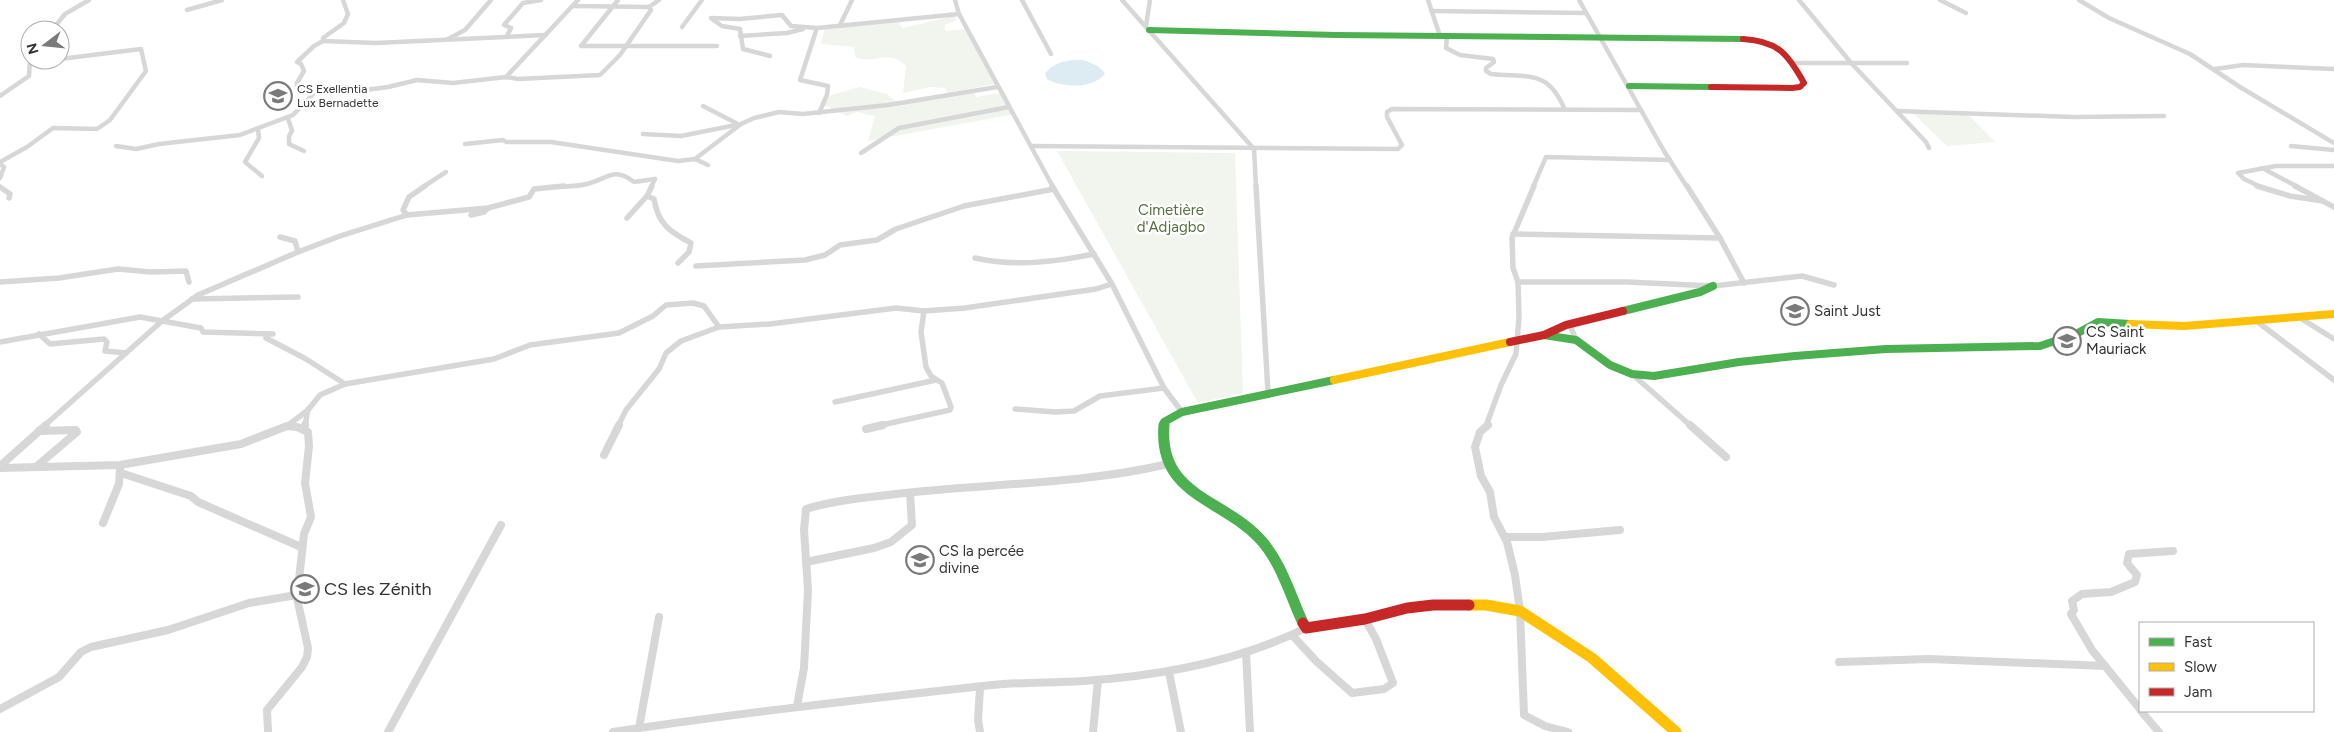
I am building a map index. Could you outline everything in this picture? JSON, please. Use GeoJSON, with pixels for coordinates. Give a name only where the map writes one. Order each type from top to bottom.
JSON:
{"type":"FeatureCollection","features":[{"type":"Feature","properties":{"kind":"street"},"geometry":{"type":"LineString","coordinates":[[60,20],[65,14],[89,0]]}},
{"type":"Feature","properties":{"kind":"street"},"geometry":{"type":"LineString","coordinates":[[187,10],[222,0]]}},
{"type":"Feature","properties":{"kind":"street"},"geometry":{"type":"LineString","coordinates":[[323,41],[323,38],[343,26],[348,17],[349,9],[343,0]]}},
{"type":"Feature","properties":{"kind":"street"},"geometry":{"type":"LineString","coordinates":[[447,40],[465,30],[491,0]]}},
{"type":"Feature","properties":{"kind":"street"},"geometry":{"type":"LineString","coordinates":[[508,36],[511,28],[505,26],[505,23],[521,5],[542,0]]}},
{"type":"Feature","properties":{"kind":"street"},"geometry":{"type":"LineString","coordinates":[[506,77],[578,0]]}},
{"type":"Feature","properties":{"kind":"street"},"geometry":{"type":"LineString","coordinates":[[618,0],[581,46],[624,48],[717,46]]}},
{"type":"Feature","properties":{"kind":"street"},"geometry":{"type":"LineString","coordinates":[[572,6],[649,7],[660,0]]}},
{"type":"Feature","properties":{"kind":"street"},"geometry":{"type":"LineString","coordinates":[[682,27],[702,0]]}},
{"type":"Feature","properties":{"kind":"street"},"geometry":{"type":"LineString","coordinates":[[840,25],[852,0]]}},
{"type":"Feature","properties":{"kind":"street"},"geometry":{"type":"LineString","coordinates":[[955,0],[959,14],[1054,189],[1112,284],[1164,388],[1182,412]]}},
{"type":"Feature","properties":{"kind":"street"},"geometry":{"type":"LineString","coordinates":[[1022,0],[1050,54]]}},
{"type":"Feature","properties":{"kind":"street"},"geometry":{"type":"LineString","coordinates":[[1122,0],[1254,149],[1268,392]]}},
{"type":"Feature","properties":{"kind":"street"},"geometry":{"type":"LineString","coordinates":[[1148,28],[1150,0]]}},
{"type":"Feature","properties":{"kind":"street"},"geometry":{"type":"LineString","coordinates":[[1428,0],[1444,36],[1446,48],[1452,53],[1493,59],[1494,62],[1486,68],[1486,71],[1491,74],[1536,79],[1550,84],[1556,90],[1565,110]]}},
{"type":"Feature","properties":{"kind":"street"},"geometry":{"type":"LineString","coordinates":[[1579,0],[1670,160],[1720,238],[1744,283]]}},
{"type":"Feature","properties":{"kind":"street"},"geometry":{"type":"LineString","coordinates":[[1799,0],[1852,64],[1929,148]]}},
{"type":"Feature","properties":{"kind":"street"},"geometry":{"type":"LineString","coordinates":[[1940,0],[1966,13]]}},
{"type":"Feature","properties":{"kind":"street"},"geometry":{"type":"LineString","coordinates":[[2078,0],[2109,18],[2168,42],[2332,141]]}},
{"type":"Feature","properties":{"kind":"street"},"geometry":{"type":"LineString","coordinates":[[546,35],[376,43],[323,41],[314,46],[298,62],[304,71],[297,83],[297,88],[302,91],[350,92],[388,88],[417,80],[453,83],[506,77],[518,79],[600,75],[605,72],[624,48],[651,10],[649,7]]}},
{"type":"Feature","properties":{"kind":"street"},"geometry":{"type":"LineString","coordinates":[[1432,11],[1586,13]]}},
{"type":"Feature","properties":{"kind":"street"},"geometry":{"type":"LineString","coordinates":[[770,56],[743,49],[740,29],[722,26],[712,18],[739,19],[782,15],[790,26],[817,28],[959,14]]}},
{"type":"Feature","properties":{"kind":"street"},"geometry":{"type":"LineString","coordinates":[[740,36],[757,34],[784,35],[804,28]]}},
{"type":"Feature","properties":{"kind":"street"},"geometry":{"type":"LineString","coordinates":[[817,28],[800,80],[828,86],[827,95],[819,113]]}},
{"type":"Feature","properties":{"kind":"street"},"geometry":{"type":"LineString","coordinates":[[1148,28],[1336,35],[1766,40],[1793,63],[1804,84],[1800,87],[1629,86]]}},
{"type":"Feature","properties":{"kind":"street"},"geometry":{"type":"LineString","coordinates":[[0,178],[4,167],[0,163],[27,147],[52,128],[97,129],[104,125],[110,120],[146,71],[141,50],[70,58]]}},
{"type":"Feature","properties":{"kind":"street"},"geometry":{"type":"LineString","coordinates":[[1793,63],[1907,63]]}},
{"type":"Feature","properties":{"kind":"street"},"geometry":{"type":"LineString","coordinates":[[2215,69],[2243,65],[2334,69]]}},
{"type":"Feature","properties":{"kind":"street"},"geometry":{"type":"LineString","coordinates":[[0,96],[28,76],[29,70]]}},
{"type":"Feature","properties":{"kind":"street"},"geometry":{"type":"LineString","coordinates":[[644,134],[682,136],[739,124],[768,114],[819,113],[888,105],[998,87]]}},
{"type":"Feature","properties":{"kind":"street"},"geometry":{"type":"LineString","coordinates":[[116,146],[136,149],[159,144],[229,137],[258,130],[288,118],[300,110],[316,91]]}},
{"type":"Feature","properties":{"kind":"street"},"geometry":{"type":"LineString","coordinates":[[703,106],[739,124]]}},
{"type":"Feature","properties":{"kind":"street"},"geometry":{"type":"LineString","coordinates":[[861,152],[899,128],[1009,107]]}},
{"type":"Feature","properties":{"kind":"street"},"geometry":{"type":"LineString","coordinates":[[1032,146],[1398,149],[1402,145],[1390,128],[1386,116],[1386,112],[1392,109],[1642,110]]}},
{"type":"Feature","properties":{"kind":"street"},"geometry":{"type":"LineString","coordinates":[[1897,111],[2073,117],[2164,116]]}},
{"type":"Feature","properties":{"kind":"street"},"geometry":{"type":"LineString","coordinates":[[288,118],[292,131],[289,136],[289,144],[304,151]]}},
{"type":"Feature","properties":{"kind":"street"},"geometry":{"type":"LineString","coordinates":[[695,160],[739,124]]}},
{"type":"Feature","properties":{"kind":"street"},"geometry":{"type":"LineString","coordinates":[[258,130],[259,138],[245,162],[262,176]]}},
{"type":"Feature","properties":{"kind":"street"},"geometry":{"type":"LineString","coordinates":[[465,144],[503,140],[506,142],[551,142],[647,158],[678,161],[695,160],[708,165]]}},
{"type":"Feature","properties":{"kind":"street"},"geometry":{"type":"LineString","coordinates":[[2291,146],[2334,150]]}},
{"type":"Feature","properties":{"kind":"street"},"geometry":{"type":"LineString","coordinates":[[1568,732],[1550,729],[1535,723],[1524,715],[1520,612],[1515,575],[1505,537],[1494,517],[1490,492],[1480,470],[1476,447],[1480,432],[1488,425],[1501,385],[1516,354],[1519,317],[1518,282],[1513,268],[1513,234],[1528,203],[1546,157],[1670,160]]}},
{"type":"Feature","properties":{"kind":"street"},"geometry":{"type":"LineString","coordinates":[[2323,201],[2281,195],[2238,174],[2261,168],[2334,166]]}},
{"type":"Feature","properties":{"kind":"street"},"geometry":{"type":"LineString","coordinates":[[2261,168],[2334,207]]}},
{"type":"Feature","properties":{"kind":"street"},"geometry":{"type":"LineString","coordinates":[[407,216],[403,210],[409,198],[446,172]]}},
{"type":"Feature","properties":{"kind":"street"},"geometry":{"type":"LineString","coordinates":[[0,467],[162,321],[192,299],[246,273],[298,252],[347,234],[407,216],[488,208],[529,197],[534,189],[587,184],[612,173],[626,176],[634,182],[655,179],[647,196],[627,218]]}},
{"type":"Feature","properties":{"kind":"street"},"geometry":{"type":"LineString","coordinates":[[0,187],[10,194],[9,198]]}},
{"type":"Feature","properties":{"kind":"street"},"geometry":{"type":"LineString","coordinates":[[696,266],[805,260],[825,254],[840,245],[877,240],[896,229],[964,206],[1054,189]]}},
{"type":"Feature","properties":{"kind":"street"},"geometry":{"type":"LineString","coordinates":[[647,196],[654,199],[658,221],[665,228],[691,242],[690,252],[678,262]]}},
{"type":"Feature","properties":{"kind":"street"},"geometry":{"type":"LineString","coordinates":[[471,215],[484,212],[488,208]]}},
{"type":"Feature","properties":{"kind":"street"},"geometry":{"type":"LineString","coordinates":[[1513,234],[1720,238]]}},
{"type":"Feature","properties":{"kind":"street"},"geometry":{"type":"LineString","coordinates":[[280,237],[295,241],[298,252]]}},
{"type":"Feature","properties":{"kind":"street"},"geometry":{"type":"LineString","coordinates":[[975,258],[1006,265],[1058,261],[1094,254]]}},
{"type":"Feature","properties":{"kind":"street"},"geometry":{"type":"LineString","coordinates":[[0,282],[60,278],[118,269],[151,272],[186,271],[189,282]]}},
{"type":"Feature","properties":{"kind":"street"},"geometry":{"type":"LineString","coordinates":[[1518,282],[1627,282],[1713,286],[1802,276],[1834,285]]}},
{"type":"Feature","properties":{"kind":"street"},"geometry":{"type":"LineString","coordinates":[[604,455],[626,410],[659,369],[670,349],[688,337],[719,327],[770,324],[896,308],[924,311],[965,308],[1096,289],[1112,284]]}},
{"type":"Feature","properties":{"kind":"street"},"geometry":{"type":"LineString","coordinates":[[1306,628],[1259,537],[1232,517],[1201,498],[1179,478],[1168,464],[1163,452],[1161,437],[1164,422],[1182,412],[1268,392],[1348,378],[1544,335],[1570,325],[1700,292],[1713,286]]}},
{"type":"Feature","properties":{"kind":"street"},"geometry":{"type":"LineString","coordinates":[[192,299],[298,297]]}},
{"type":"Feature","properties":{"kind":"street"},"geometry":{"type":"LineString","coordinates":[[0,467],[37,466],[120,469],[241,444],[287,426],[308,409],[320,395],[345,384],[466,365],[494,359],[530,345],[619,333],[653,316],[666,306],[693,303],[704,306],[719,327]]}},
{"type":"Feature","properties":{"kind":"street"},"geometry":{"type":"LineString","coordinates":[[866,429],[950,410],[952,407],[942,383],[936,380],[926,367],[922,350],[922,318],[924,311]]}},
{"type":"Feature","properties":{"kind":"street"},"geometry":{"type":"LineString","coordinates":[[1544,335],[1576,340],[1610,365],[1632,374],[1654,376],[1739,362],[1886,349],[2040,346],[2076,334],[2098,322],[2184,326],[2334,314]]}},
{"type":"Feature","properties":{"kind":"street"},"geometry":{"type":"LineString","coordinates":[[2296,316],[2334,339]]}},
{"type":"Feature","properties":{"kind":"street"},"geometry":{"type":"LineString","coordinates":[[0,342],[140,317],[201,328],[202,332],[273,334]]}},
{"type":"Feature","properties":{"kind":"street"},"geometry":{"type":"LineString","coordinates":[[2256,320],[2334,380]]}},
{"type":"Feature","properties":{"kind":"street"},"geometry":{"type":"LineString","coordinates":[[1570,325],[1576,340]]}},
{"type":"Feature","properties":{"kind":"street"},"geometry":{"type":"LineString","coordinates":[[39,334],[50,344],[104,339],[107,342],[105,351],[126,353]]}},
{"type":"Feature","properties":{"kind":"street"},"geometry":{"type":"LineString","coordinates":[[266,338],[306,359],[345,384]]}},
{"type":"Feature","properties":{"kind":"street"},"geometry":{"type":"LineString","coordinates":[[1632,374],[1726,457]]}},
{"type":"Feature","properties":{"kind":"street"},"geometry":{"type":"LineString","coordinates":[[835,402],[936,380]]}},
{"type":"Feature","properties":{"kind":"street"},"geometry":{"type":"LineString","coordinates":[[1015,409],[1055,412],[1074,411],[1100,396],[1164,388]]}},
{"type":"Feature","properties":{"kind":"street"},"geometry":{"type":"LineString","coordinates":[[304,429],[308,409]]}},
{"type":"Feature","properties":{"kind":"street"},"geometry":{"type":"LineString","coordinates":[[268,732],[267,710],[302,667],[307,657],[308,648],[298,612],[297,595],[301,547],[311,517],[305,483],[309,446],[308,432],[304,429],[287,426]]}},
{"type":"Feature","properties":{"kind":"street"},"geometry":{"type":"LineString","coordinates":[[37,466],[77,432],[76,430],[39,431]]}},
{"type":"Feature","properties":{"kind":"street"},"geometry":{"type":"LineString","coordinates":[[797,706],[803,684],[806,642],[808,591],[803,534],[806,509],[829,502],[910,492],[1125,474],[1168,464]]}},
{"type":"Feature","properties":{"kind":"street"},"geometry":{"type":"LineString","coordinates":[[103,523],[119,484],[120,469]]}},
{"type":"Feature","properties":{"kind":"street"},"geometry":{"type":"LineString","coordinates":[[120,469],[191,496],[198,502],[301,547]]}},
{"type":"Feature","properties":{"kind":"street"},"geometry":{"type":"LineString","coordinates":[[806,562],[853,554],[891,542],[912,524],[910,492]]}},
{"type":"Feature","properties":{"kind":"street"},"geometry":{"type":"LineString","coordinates":[[388,732],[501,525]]}},
{"type":"Feature","properties":{"kind":"street"},"geometry":{"type":"LineString","coordinates":[[1505,537],[1542,537],[1620,530]]}},
{"type":"Feature","properties":{"kind":"street"},"geometry":{"type":"LineString","coordinates":[[2139,708],[2104,666],[2073,619],[2072,601],[2082,594],[2111,592],[2135,582],[2137,575],[2127,563],[2129,554],[2173,551]]}},
{"type":"Feature","properties":{"kind":"street"},"geometry":{"type":"LineString","coordinates":[[0,709],[59,677],[81,652],[90,647],[168,630],[249,603],[297,595]]}},
{"type":"Feature","properties":{"kind":"street"},"geometry":{"type":"LineString","coordinates":[[613,732],[797,706],[1004,684],[1098,680],[1169,672],[1271,645],[1293,636],[1306,628],[1365,619],[1406,608],[1433,605],[1486,605],[1520,612],[1592,658],[1676,732]]}},
{"type":"Feature","properties":{"kind":"street"},"geometry":{"type":"LineString","coordinates":[[638,728],[643,696],[658,641],[659,617]]}},
{"type":"Feature","properties":{"kind":"street"},"geometry":{"type":"LineString","coordinates":[[1293,636],[1316,661],[1352,693],[1384,689],[1393,683],[1376,640],[1365,619]]}},
{"type":"Feature","properties":{"kind":"street"},"geometry":{"type":"LineString","coordinates":[[1246,652],[1250,732]]}},
{"type":"Feature","properties":{"kind":"street"},"geometry":{"type":"LineString","coordinates":[[1839,662],[1929,659],[2104,666]]}},
{"type":"Feature","properties":{"kind":"street"},"geometry":{"type":"LineString","coordinates":[[1169,672],[1181,732]]}},
{"type":"Feature","properties":{"kind":"street"},"geometry":{"type":"LineString","coordinates":[[1093,732],[1098,680]]}},
{"type":"Feature","properties":{"kind":"street"},"geometry":{"type":"LineString","coordinates":[[980,688],[978,720],[980,732]]}},
{"type":"Feature","properties":{"kind":"street"},"geometry":{"type":"LineString","coordinates":[[2143,712],[2159,732]]}},
{"type":"Feature","properties":{"kind":"green space"},"geometry":{"type":"Polygon","coordinates":[[[953,16],[957,20],[945,25],[945,31],[968,29],[999,83],[948,93],[945,88],[930,87],[903,93],[906,66],[899,61],[887,57],[862,59],[855,57],[854,47],[821,44],[825,27],[899,20],[900,26],[903,28],[953,16]]]}},
{"type":"Feature","properties":{"kind":"green space"},"geometry":{"type":"Polygon","coordinates":[[[860,87],[887,94],[895,101],[918,100],[974,91],[976,97],[1005,92],[1015,114],[868,141],[875,116],[857,112],[847,116],[824,105],[831,95],[860,87]]]}},
{"type":"Feature","properties":{"kind":"green space"},"geometry":{"type":"Polygon","coordinates":[[[1912,112],[1968,114],[1995,142],[1947,146],[1912,112]]]}},
{"type":"Feature","properties":{"kind":"green space","name":"Cimetière d'Adjagbo"},"geometry":{"type":"Polygon","coordinates":[[[1057,151],[1235,153],[1243,393],[1198,403],[1057,151]]]}},
{"type":"Feature","properties":{"kind":"shaded area"},"geometry":{"type":"Polygon","coordinates":[[[1082,60],[1092,63],[1105,74],[1093,82],[1077,86],[1061,84],[1047,79],[1045,73],[1058,64],[1066,61],[1082,60]]]}},
{"type":"Feature","properties":{"kind":"traffic: fast"},"geometry":{"type":"LineString","coordinates":[[1149,30],[1336,35],[1743,39]]}},
{"type":"Feature","properties":{"kind":"traffic: fast"},"geometry":{"type":"LineString","coordinates":[[1629,86],[1711,87]]}},
{"type":"Feature","properties":{"kind":"traffic: fast"},"geometry":{"type":"LineString","coordinates":[[1623,311],[1700,292],[1713,286]]}},
{"type":"Feature","properties":{"kind":"traffic: fast"},"geometry":{"type":"LineString","coordinates":[[1544,335],[1576,340],[1610,365],[1632,374],[1654,376],[1739,362],[1795,356],[1886,349],[2040,346],[2076,334],[2098,322],[2130,324]]}},
{"type":"Feature","properties":{"kind":"traffic: fast"},"geometry":{"type":"LineString","coordinates":[[1303,623],[1273,557],[1259,538],[1247,527],[1188,488],[1176,476],[1167,462],[1163,445],[1164,422],[1182,412],[1334,380]]}},
{"type":"Feature","properties":{"kind":"traffic: slow"},"geometry":{"type":"LineString","coordinates":[[2130,324],[2184,326],[2334,314]]}},
{"type":"Feature","properties":{"kind":"traffic: slow"},"geometry":{"type":"LineString","coordinates":[[1334,380],[1510,342]]}},
{"type":"Feature","properties":{"kind":"traffic: slow"},"geometry":{"type":"LineString","coordinates":[[1469,605],[1486,605],[1520,611],[1592,658],[1676,732]]}},
{"type":"Feature","properties":{"kind":"traffic: jam"},"geometry":{"type":"LineString","coordinates":[[1711,87],[1792,88],[1800,87],[1804,83],[1793,63],[1781,50],[1765,42],[1743,39]]}},
{"type":"Feature","properties":{"kind":"traffic: jam"},"geometry":{"type":"LineString","coordinates":[[1510,342],[1544,335],[1566,325],[1623,311]]}},
{"type":"Feature","properties":{"kind":"traffic: jam"},"geometry":{"type":"LineString","coordinates":[[1303,623],[1306,628],[1365,619],[1407,608],[1433,605],[1469,605]]}},
{"type":"Feature","properties":{"kind":"place","name":"CS Exellentia Lux Bernadette"},"geometry":{"type":"Point","coordinates":[278,96]}},
{"type":"Feature","properties":{"kind":"place","name":"Saint Just"},"geometry":{"type":"Point","coordinates":[1795,311]}},
{"type":"Feature","properties":{"kind":"place","name":"CS Saint Mauriack"},"geometry":{"type":"Point","coordinates":[2067,341]}},
{"type":"Feature","properties":{"kind":"place","name":"CS la percée divine"},"geometry":{"type":"Point","coordinates":[920,560]}},
{"type":"Feature","properties":{"kind":"place","name":"CS les Zénith"},"geometry":{"type":"Point","coordinates":[305,589]}}]}
